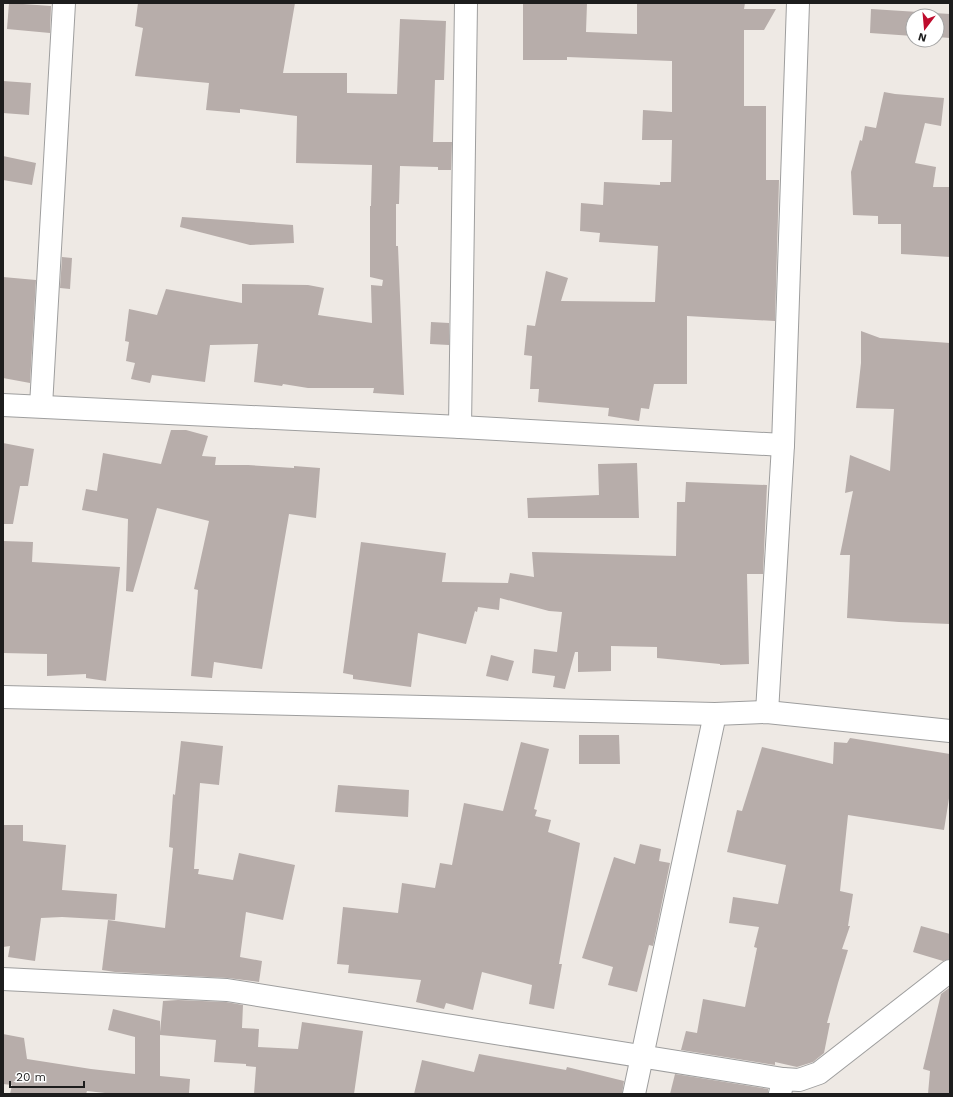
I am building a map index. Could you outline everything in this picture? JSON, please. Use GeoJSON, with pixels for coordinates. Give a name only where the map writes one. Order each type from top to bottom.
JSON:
{"type":"FeatureCollection","features":[{"type":"Feature","properties":{"kind":"street"},"geometry":{"type":"LineString","coordinates":[[41,406],[64,3]]}},
{"type":"Feature","properties":{"kind":"street"},"geometry":{"type":"LineString","coordinates":[[460,427],[466,3]]}},
{"type":"Feature","properties":{"kind":"street"},"geometry":{"type":"LineString","coordinates":[[767,712],[783,445],[798,3]]}},
{"type":"Feature","properties":{"kind":"street"},"geometry":{"type":"LineString","coordinates":[[3,405],[460,427],[783,445]]}},
{"type":"Feature","properties":{"kind":"street"},"geometry":{"type":"LineString","coordinates":[[3,697],[715,714],[767,712],[950,730]]}},
{"type":"Feature","properties":{"kind":"street"},"geometry":{"type":"LineString","coordinates":[[634,1094],[715,714]]}},
{"type":"Feature","properties":{"kind":"street"},"geometry":{"type":"LineString","coordinates":[[3,980],[227,990],[642,1056],[782,1086],[819,1073],[950,971]]}},
{"type":"Feature","properties":{"kind":"building"},"geometry":{"type":"Polygon","coordinates":[[[9,3],[51,6],[50,33],[7,29],[9,3]]]}},
{"type":"Feature","properties":{"kind":"building"},"geometry":{"type":"Polygon","coordinates":[[[138,3],[295,3],[283,73],[347,73],[347,93],[397,94],[400,19],[446,21],[444,80],[435,80],[433,142],[452,142],[451,170],[438,170],[438,167],[400,166],[399,204],[396,204],[396,246],[398,246],[404,395],[373,393],[374,388],[308,388],[283,384],[282,386],[254,382],[258,344],[210,345],[205,382],[152,375],[150,383],[131,379],[135,363],[126,361],[129,342],[125,341],[129,309],[157,315],[166,289],[242,303],[242,284],[308,285],[324,288],[318,315],[372,323],[371,285],[382,286],[383,280],[370,277],[370,206],[372,165],[296,163],[297,116],[240,109],[240,113],[206,110],[209,83],[135,76],[143,28],[135,26],[138,3]]]}},
{"type":"Feature","properties":{"kind":"building"},"geometry":{"type":"Polygon","coordinates":[[[523,3],[587,3],[586,32],[637,34],[637,3],[745,3],[744,9],[776,9],[764,30],[744,30],[744,106],[766,106],[766,180],[779,180],[775,321],[687,316],[687,384],[654,384],[649,409],[641,408],[639,421],[608,416],[609,408],[538,402],[539,389],[530,389],[532,356],[524,355],[527,325],[535,326],[546,271],[568,278],[561,301],[655,302],[658,246],[599,242],[600,233],[580,231],[581,203],[603,205],[604,182],[660,185],[660,182],[671,182],[672,140],[642,140],[643,110],[672,112],[672,61],[567,57],[567,60],[523,60],[523,3]]]}},
{"type":"Feature","properties":{"kind":"building"},"geometry":{"type":"Polygon","coordinates":[[[871,9],[905,11],[905,35],[870,33],[871,9]]]}},
{"type":"Feature","properties":{"kind":"building"},"geometry":{"type":"Polygon","coordinates":[[[945,14],[950,14],[950,38],[945,38],[945,14]]]}},
{"type":"Feature","properties":{"kind":"building"},"geometry":{"type":"Polygon","coordinates":[[[3,81],[31,83],[29,115],[3,113],[3,81]]]}},
{"type":"Feature","properties":{"kind":"building"},"geometry":{"type":"Polygon","coordinates":[[[884,92],[944,98],[941,126],[925,123],[915,163],[936,167],[933,187],[950,187],[950,257],[901,254],[901,224],[878,224],[878,216],[853,215],[851,172],[860,140],[862,141],[865,126],[876,128],[884,92]]]}},
{"type":"Feature","properties":{"kind":"building"},"geometry":{"type":"Polygon","coordinates":[[[3,156],[36,163],[32,185],[3,180],[3,156]]]}},
{"type":"Feature","properties":{"kind":"building"},"geometry":{"type":"Polygon","coordinates":[[[182,217],[293,225],[294,243],[250,245],[180,227],[182,217]]]}},
{"type":"Feature","properties":{"kind":"building"},"geometry":{"type":"Polygon","coordinates":[[[62,257],[72,258],[70,289],[60,288],[62,257]]]}},
{"type":"Feature","properties":{"kind":"building"},"geometry":{"type":"Polygon","coordinates":[[[3,277],[36,280],[30,383],[3,378],[3,277]]]}},
{"type":"Feature","properties":{"kind":"building"},"geometry":{"type":"Polygon","coordinates":[[[431,322],[449,323],[449,345],[430,344],[431,322]]]}},
{"type":"Feature","properties":{"kind":"building"},"geometry":{"type":"Polygon","coordinates":[[[861,331],[880,338],[950,343],[950,624],[847,618],[850,555],[840,555],[853,491],[845,493],[850,455],[890,471],[894,409],[856,408],[861,363],[861,331]]]}},
{"type":"Feature","properties":{"kind":"building"},"geometry":{"type":"Polygon","coordinates":[[[171,430],[186,430],[208,436],[202,456],[216,457],[215,465],[248,465],[294,468],[294,466],[320,468],[316,518],[289,514],[262,669],[214,662],[212,678],[191,676],[198,590],[194,589],[209,521],[157,508],[133,592],[126,591],[128,519],[82,510],[86,489],[97,491],[103,453],[161,464],[171,430]]]}},
{"type":"Feature","properties":{"kind":"building"},"geometry":{"type":"Polygon","coordinates":[[[3,443],[34,449],[28,486],[20,486],[13,524],[3,524],[3,443]]]}},
{"type":"Feature","properties":{"kind":"building"},"geometry":{"type":"Polygon","coordinates":[[[637,463],[639,518],[528,518],[527,498],[599,495],[598,464],[637,463]]]}},
{"type":"Feature","properties":{"kind":"building"},"geometry":{"type":"Polygon","coordinates":[[[686,482],[767,485],[763,574],[747,574],[749,664],[720,665],[657,658],[657,647],[611,646],[611,671],[578,672],[578,652],[575,652],[565,689],[553,687],[555,676],[532,673],[534,649],[557,652],[562,612],[549,611],[500,598],[499,610],[478,607],[477,612],[475,611],[466,644],[418,633],[411,687],[353,679],[353,675],[343,673],[361,542],[446,553],[442,582],[508,583],[510,573],[534,577],[532,552],[676,556],[677,502],[685,502],[686,482]]]}},
{"type":"Feature","properties":{"kind":"building"},"geometry":{"type":"Polygon","coordinates":[[[3,541],[33,542],[32,562],[120,567],[106,681],[86,678],[86,674],[47,676],[47,654],[3,653],[3,541]]]}},
{"type":"Feature","properties":{"kind":"building"},"geometry":{"type":"Polygon","coordinates":[[[491,655],[514,661],[508,681],[486,676],[491,655]]]}},
{"type":"Feature","properties":{"kind":"building"},"geometry":{"type":"Polygon","coordinates":[[[579,735],[619,735],[620,764],[579,764],[579,735]]]}},
{"type":"Feature","properties":{"kind":"building"},"geometry":{"type":"Polygon","coordinates":[[[850,738],[950,754],[950,792],[944,830],[848,815],[840,891],[853,894],[848,926],[850,926],[842,949],[848,950],[827,1023],[830,1023],[824,1053],[813,1062],[797,1067],[775,1062],[775,1065],[681,1050],[686,1031],[697,1033],[703,999],[745,1007],[757,948],[754,947],[759,927],[729,923],[733,897],[778,904],[786,865],[727,852],[737,810],[742,811],[762,747],[833,764],[834,742],[847,743],[850,738]]]}},
{"type":"Feature","properties":{"kind":"building"},"geometry":{"type":"Polygon","coordinates":[[[181,741],[223,746],[219,785],[200,783],[194,869],[199,869],[198,874],[233,880],[239,853],[295,865],[283,920],[246,912],[240,957],[262,961],[259,982],[228,978],[102,970],[108,920],[165,928],[173,848],[169,847],[173,794],[175,795],[181,741]]]}},
{"type":"Feature","properties":{"kind":"building"},"geometry":{"type":"Polygon","coordinates":[[[521,742],[549,749],[534,809],[537,810],[535,816],[551,820],[548,832],[580,843],[559,964],[562,964],[554,1009],[529,1004],[532,985],[482,972],[473,1010],[446,1003],[444,1009],[416,1002],[421,980],[348,973],[349,965],[337,964],[343,907],[398,913],[402,883],[435,888],[440,863],[452,865],[464,803],[503,811],[521,742]]]}},
{"type":"Feature","properties":{"kind":"building"},"geometry":{"type":"Polygon","coordinates":[[[338,785],[409,790],[408,817],[335,812],[338,785]]]}},
{"type":"Feature","properties":{"kind":"building"},"geometry":{"type":"Polygon","coordinates":[[[3,825],[23,825],[23,841],[66,845],[62,890],[117,894],[115,920],[62,917],[41,918],[35,961],[8,957],[10,946],[3,947],[3,825]]]}},
{"type":"Feature","properties":{"kind":"building"},"geometry":{"type":"Polygon","coordinates":[[[640,844],[661,849],[659,861],[670,863],[653,946],[649,945],[637,992],[608,985],[613,967],[582,958],[614,857],[635,864],[640,844]]]}},
{"type":"Feature","properties":{"kind":"building"},"geometry":{"type":"Polygon","coordinates":[[[921,926],[950,934],[950,959],[943,961],[913,952],[921,926]]]}},
{"type":"Feature","properties":{"kind":"building"},"geometry":{"type":"Polygon","coordinates":[[[949,988],[950,1094],[928,1094],[930,1071],[923,1069],[941,994],[949,988]]]}},
{"type":"Feature","properties":{"kind":"building"},"geometry":{"type":"Polygon","coordinates":[[[178,1000],[226,1002],[243,1005],[242,1028],[259,1029],[258,1047],[298,1049],[302,1022],[363,1031],[354,1094],[254,1094],[256,1067],[246,1066],[246,1064],[214,1062],[216,1040],[160,1035],[160,1076],[190,1079],[189,1093],[114,1094],[87,1091],[86,1094],[10,1094],[12,1085],[3,1084],[3,1034],[24,1038],[27,1059],[135,1074],[135,1037],[108,1030],[113,1009],[160,1021],[160,1032],[163,1001],[178,1000]]]}},
{"type":"Feature","properties":{"kind":"building"},"geometry":{"type":"Polygon","coordinates":[[[479,1054],[566,1070],[567,1067],[624,1081],[622,1094],[414,1094],[422,1060],[474,1072],[479,1054]]]}},
{"type":"Feature","properties":{"kind":"building"},"geometry":{"type":"Polygon","coordinates":[[[675,1074],[768,1089],[768,1094],[670,1094],[675,1074]]]}}]}
